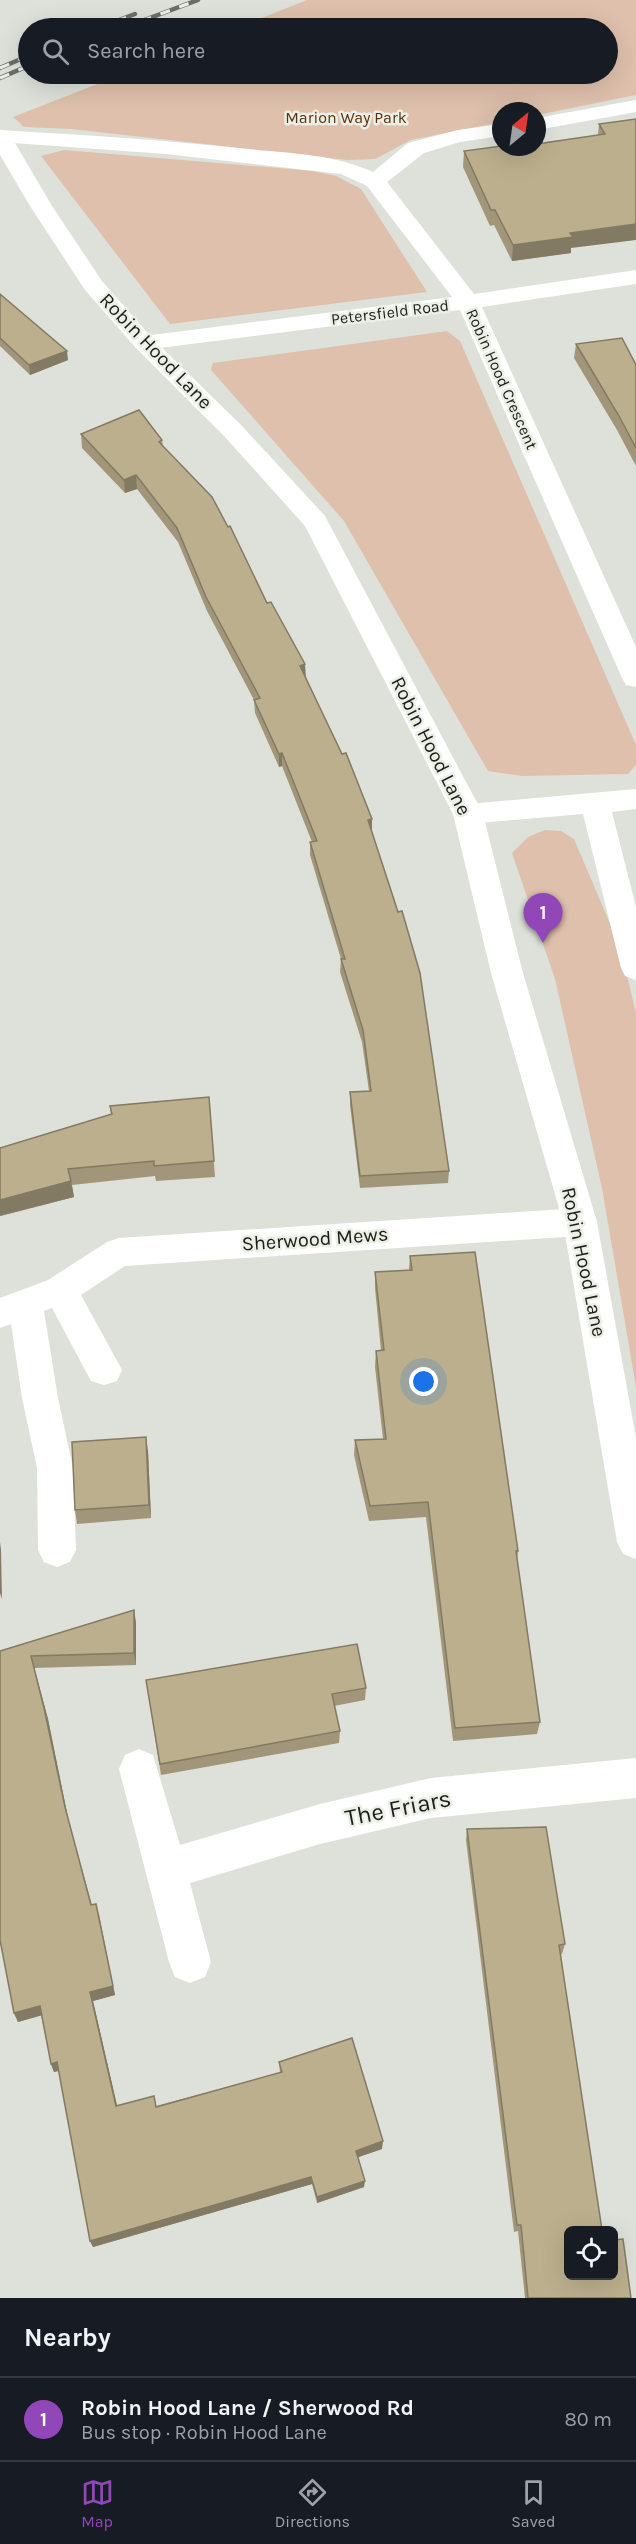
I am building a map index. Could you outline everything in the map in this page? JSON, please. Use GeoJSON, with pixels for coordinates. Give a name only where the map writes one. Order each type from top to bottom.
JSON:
{"type":"FeatureCollection","features":[{"type":"Feature","properties":{"kind":"street"},"geometry":{"type":"LineString","coordinates":[[546,122],[636,106]]}},
{"type":"Feature","properties":{"kind":"street"},"geometry":{"type":"LineString","coordinates":[[375,181],[416,148],[458,136],[492,131]]}},
{"type":"Feature","properties":{"kind":"street","name":"Robin Hood Crescent"},"geometry":{"type":"LineString","coordinates":[[0,136],[166,147],[311,162],[347,168],[375,181],[468,302],[636,678]]}},
{"type":"Feature","properties":{"kind":"street","name":"Robin Hood Lane"},"geometry":{"type":"LineString","coordinates":[[0,136],[41,206],[93,285],[144,344],[233,431],[316,522],[468,814],[507,973],[580,1222],[636,1542]]}},
{"type":"Feature","properties":{"kind":"street","name":"Petersfield Road"},"geometry":{"type":"LineString","coordinates":[[144,344],[468,302],[636,277]]}},
{"type":"Feature","properties":{"kind":"street"},"geometry":{"type":"LineString","coordinates":[[468,814],[636,799]]}},
{"type":"Feature","properties":{"kind":"street"},"geometry":{"type":"LineString","coordinates":[[595,804],[636,968]]}},
{"type":"Feature","properties":{"kind":"street","name":"Sherwood Mews"},"geometry":{"type":"LineString","coordinates":[[13,1308],[60,1290],[119,1252],[580,1222]]}},
{"type":"Feature","properties":{"kind":"street"},"geometry":{"type":"LineString","coordinates":[[60,1290],[104,1370]]}},
{"type":"Feature","properties":{"kind":"street"},"geometry":{"type":"LineString","coordinates":[[13,1308],[40,1398],[55,1468],[57,1550]]}},
{"type":"Feature","properties":{"kind":"street"},"geometry":{"type":"LineString","coordinates":[[139,1769],[190,1962]]}},
{"type":"Feature","properties":{"kind":"street","name":"The Friars"},"geometry":{"type":"LineString","coordinates":[[166,1870],[320,1824],[431,1797],[636,1778]]}},
{"type":"Feature","properties":{"kind":"green space","name":"Marion Way Park"},"geometry":{"type":"Polygon","coordinates":[[[307,0],[636,0],[636,95],[546,113],[546,102],[492,102],[492,124],[411,140],[375,159],[347,160],[71,129],[24,127],[13,117],[97,84],[618,84],[618,18],[261,18],[307,0]]]}},
{"type":"Feature","properties":{"kind":"green space"},"geometry":{"type":"Polygon","coordinates":[[[64,150],[313,171],[336,176],[361,189],[427,292],[170,324],[41,156],[64,150]]]}},
{"type":"Feature","properties":{"kind":"green space"},"geometry":{"type":"Polygon","coordinates":[[[447,331],[460,341],[636,745],[636,765],[628,774],[522,776],[488,771],[344,521],[211,370],[213,363],[447,331]]]}},
{"type":"Feature","properties":{"kind":"green space"},"geometry":{"type":"Polygon","coordinates":[[[545,830],[561,831],[574,839],[620,947],[636,1013],[636,1387],[602,1188],[555,979],[512,853],[528,837],[545,830]]]}},
{"type":"Feature","properties":{"kind":"building"},"geometry":{"type":"Polygon","coordinates":[[[636,119],[636,224],[570,233],[573,237],[513,245],[495,210],[491,210],[464,151],[492,147],[492,156],[546,156],[546,143],[605,134],[599,124],[636,119]]]}},
{"type":"Feature","properties":{"kind":"building"},"geometry":{"type":"Polygon","coordinates":[[[0,294],[67,351],[29,365],[0,338],[0,294]]]}},
{"type":"Feature","properties":{"kind":"building"},"geometry":{"type":"Polygon","coordinates":[[[622,338],[636,365],[636,448],[576,344],[622,338]]]}},
{"type":"Feature","properties":{"kind":"building"},"geometry":{"type":"Polygon","coordinates":[[[139,410],[162,440],[159,442],[212,497],[228,527],[230,526],[267,603],[271,602],[305,664],[300,666],[342,754],[346,753],[372,819],[368,820],[398,912],[402,911],[420,973],[449,1171],[360,1176],[350,1092],[371,1091],[363,1030],[341,959],[345,959],[310,842],[317,841],[282,753],[279,754],[254,700],[260,698],[206,597],[177,528],[136,475],[124,480],[81,434],[139,410]]]}},
{"type":"Feature","properties":{"kind":"building"},"geometry":{"type":"Polygon","coordinates":[[[209,1097],[214,1161],[154,1166],[154,1161],[68,1169],[71,1181],[0,1200],[0,1148],[112,1114],[110,1106],[209,1097]]]}},
{"type":"Feature","properties":{"kind":"building"},"geometry":{"type":"Polygon","coordinates":[[[475,1252],[540,1722],[455,1728],[428,1502],[370,1506],[355,1440],[386,1439],[376,1351],[384,1350],[375,1272],[412,1270],[410,1256],[475,1252]]]}},
{"type":"Feature","properties":{"kind":"building"},"geometry":{"type":"Polygon","coordinates":[[[146,1437],[149,1505],[75,1510],[72,1442],[146,1437]]]}},
{"type":"Feature","properties":{"kind":"building"},"geometry":{"type":"Polygon","coordinates":[[[134,1610],[134,1653],[31,1656],[65,1807],[91,1905],[96,1904],[113,1986],[90,1992],[116,2106],[154,2096],[156,2107],[282,2072],[279,2062],[352,2038],[383,2141],[356,2151],[365,2181],[317,2197],[311,2177],[90,2241],[57,2062],[51,2064],[40,2006],[14,2013],[0,1940],[0,1651],[134,1610]]]}},
{"type":"Feature","properties":{"kind":"building"},"geometry":{"type":"Polygon","coordinates":[[[357,1644],[366,1688],[332,1694],[340,1731],[160,1764],[146,1680],[357,1644]]]}},
{"type":"Feature","properties":{"kind":"building"},"geometry":{"type":"Polygon","coordinates":[[[546,1827],[565,1944],[559,1945],[601,2226],[564,2226],[564,2280],[618,2280],[618,2240],[623,2239],[631,2298],[528,2298],[521,2225],[517,2225],[467,1829],[546,1827]]]}},
{"type":"Feature","properties":{"kind":"railway"},"geometry":{"type":"LineString","coordinates":[[150,18],[198,0]]}},
{"type":"Feature","properties":{"kind":"railway"},"geometry":{"type":"LineString","coordinates":[[124,18],[135,14]]}},
{"type":"Feature","properties":{"kind":"railway"},"geometry":{"type":"LineString","coordinates":[[0,68],[18,60]]}},
{"type":"Feature","properties":{"kind":"railway"},"geometry":{"type":"LineString","coordinates":[[0,78],[18,70]]}},
{"type":"Feature","properties":{"kind":"place","name":"Robin Hood Lane / Sherwood Rd"},"geometry":{"type":"Point","coordinates":[543,943]}}]}
